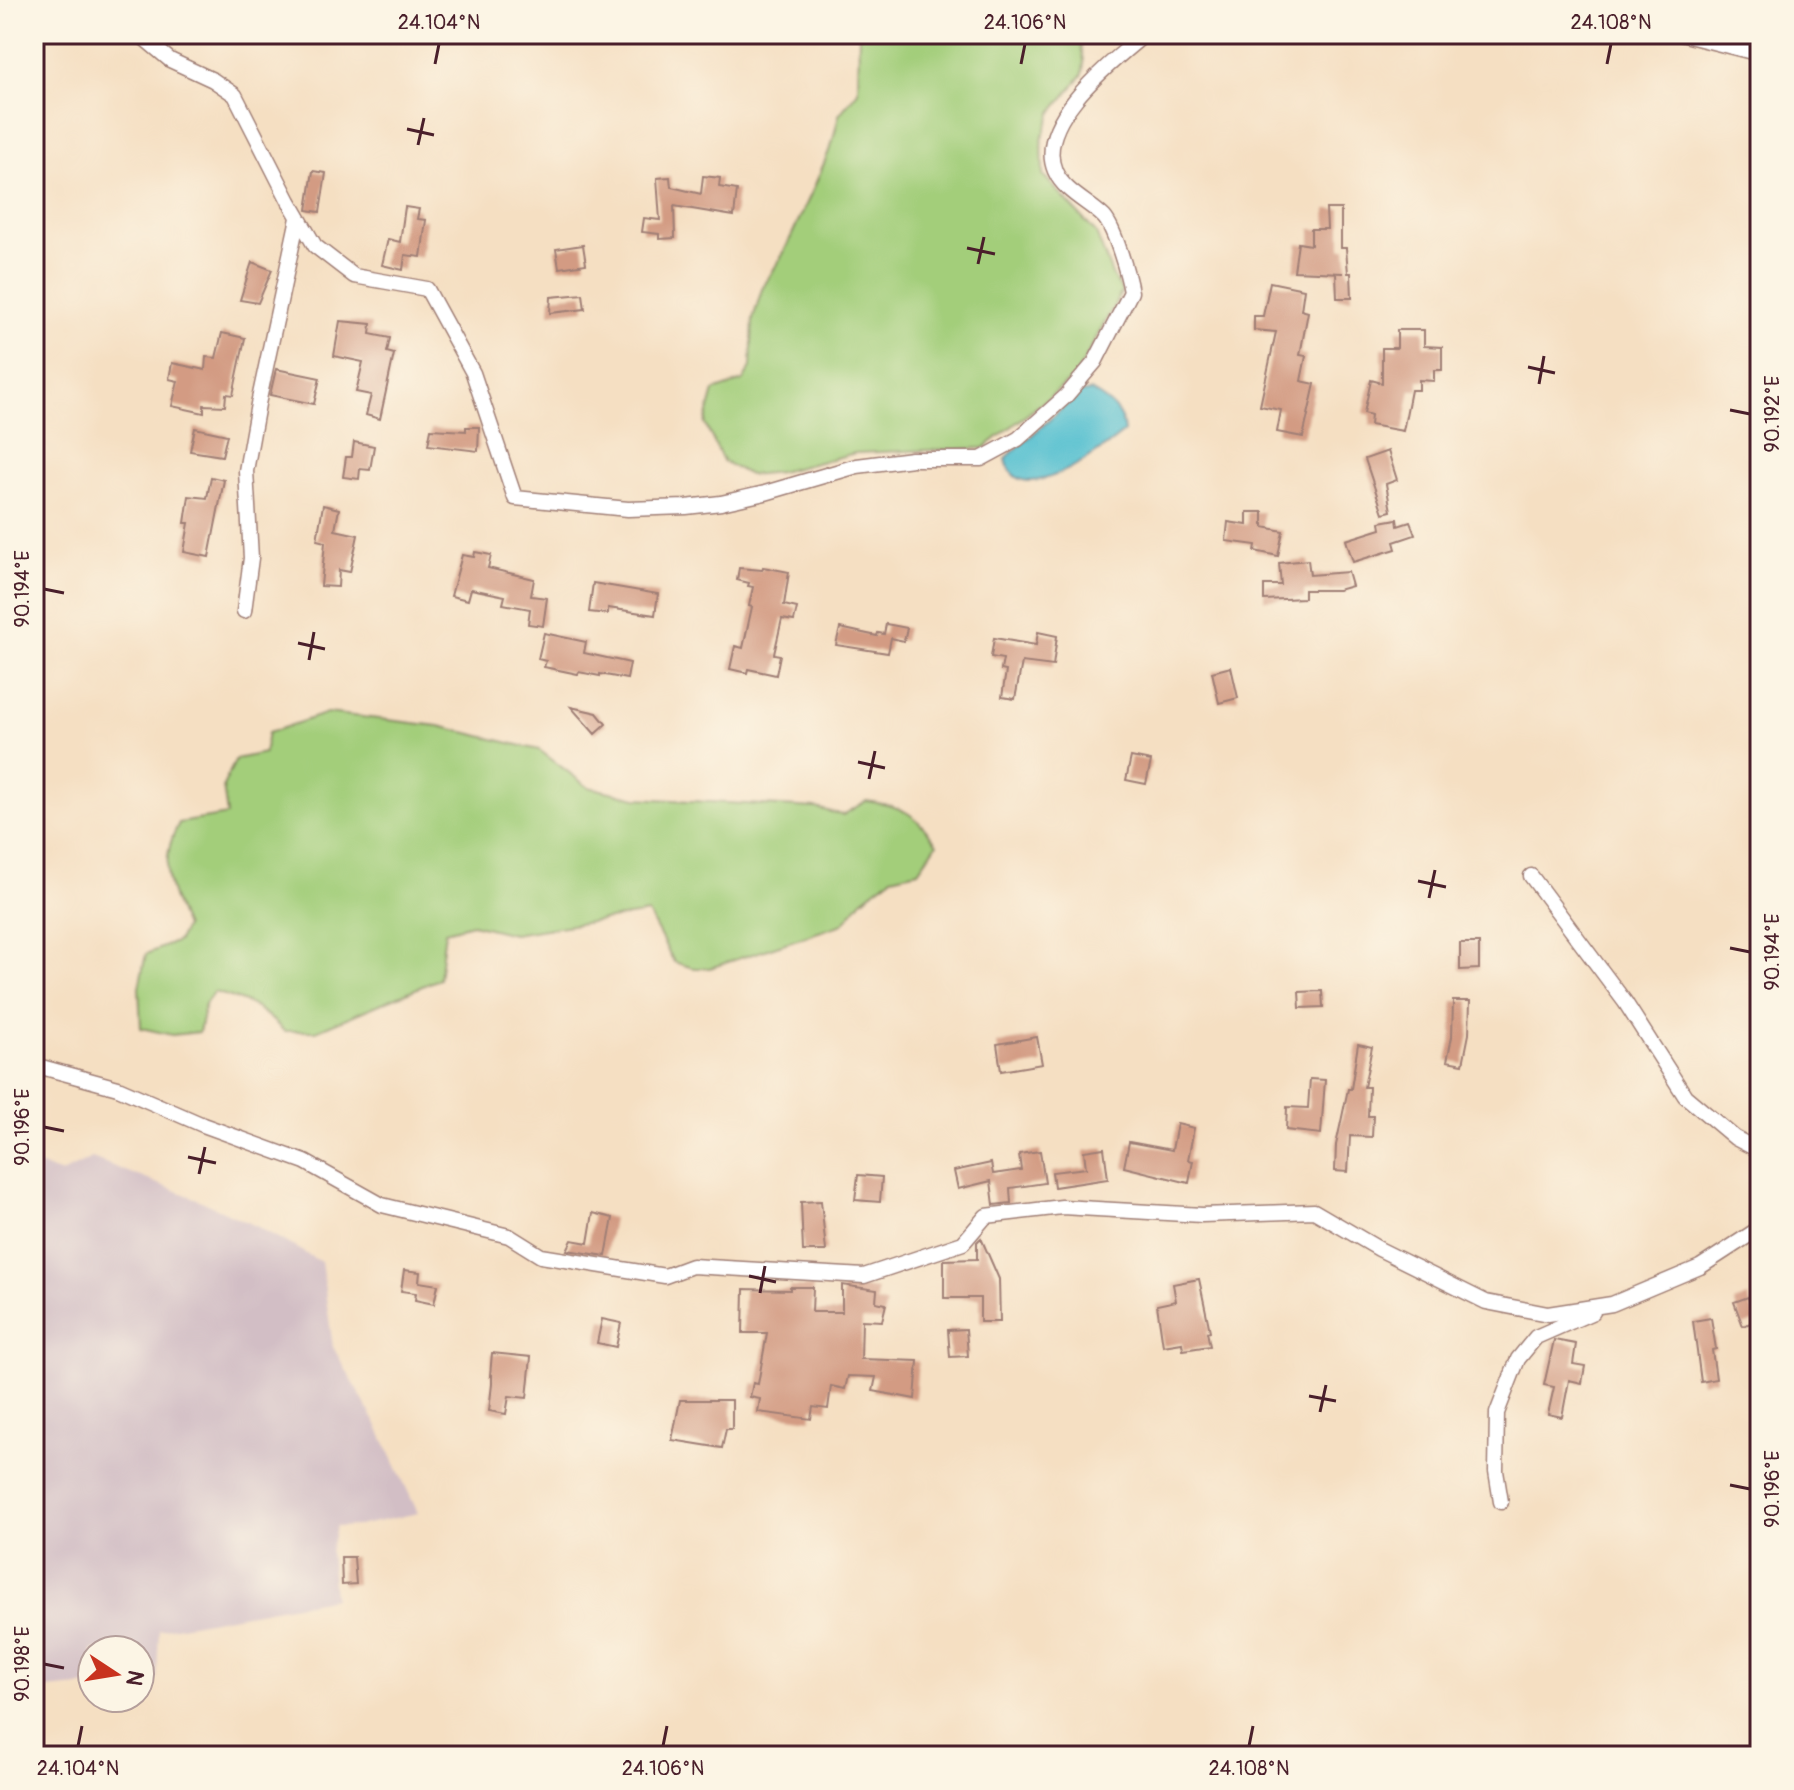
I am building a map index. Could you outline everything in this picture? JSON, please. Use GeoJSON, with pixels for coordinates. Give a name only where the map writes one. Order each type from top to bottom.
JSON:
{"type":"FeatureCollection","features":[{"type":"Feature","properties":{"kind":"street"},"geometry":{"type":"LineString","coordinates":[[139,34],[170,60],[213,80],[235,95],[315,246],[354,276],[427,289],[473,373],[515,498],[628,509],[721,503],[857,466],[912,459],[981,459],[1018,439],[1066,396],[1095,362],[1131,292],[1107,220],[1061,180],[1054,170],[1052,152],[1067,109],[1111,61],[1145,34]]}},
{"type":"Feature","properties":{"kind":"street"},"geometry":{"type":"LineString","coordinates":[[1681,34],[1760,54]]}},
{"type":"Feature","properties":{"kind":"street"},"geometry":{"type":"LineString","coordinates":[[244,611],[251,558],[246,471],[298,218]]}},
{"type":"Feature","properties":{"kind":"street"},"geometry":{"type":"LineString","coordinates":[[1531,876],[1625,1002],[1685,1096],[1735,1138],[1760,1151]]}},
{"type":"Feature","properties":{"kind":"street"},"geometry":{"type":"LineString","coordinates":[[34,1065],[118,1088],[203,1125],[305,1162],[382,1205],[509,1236],[541,1256],[665,1276],[692,1266],[864,1276],[963,1243],[986,1216],[1062,1207],[1202,1215],[1314,1211],[1379,1249],[1486,1302],[1548,1314],[1612,1304]]}},
{"type":"Feature","properties":{"kind":"street"},"geometry":{"type":"LineString","coordinates":[[1501,1502],[1496,1471],[1497,1413],[1518,1359],[1536,1337],[1700,1267],[1760,1228]]}},
{"type":"Feature","properties":{"kind":"shaded area"},"geometry":{"type":"Polygon","coordinates":[[[92,1158],[197,1199],[260,1228],[321,1262],[333,1347],[378,1427],[418,1513],[358,1526],[336,1527],[330,1552],[334,1598],[159,1630],[157,1678],[156,1634],[76,1634],[76,1686],[34,1690],[34,1164],[62,1173],[92,1158]]]}},
{"type":"Feature","properties":{"kind":"green space"},"geometry":{"type":"Polygon","coordinates":[[[859,34],[1078,34],[1084,60],[1083,74],[1052,112],[1042,139],[1043,175],[1096,233],[1113,277],[1122,291],[1075,377],[984,448],[855,453],[780,472],[749,475],[723,461],[705,424],[714,391],[743,381],[751,367],[753,319],[762,289],[783,254],[812,192],[832,144],[839,115],[858,91],[859,34]]]}},
{"type":"Feature","properties":{"kind":"green space"},"geometry":{"type":"Polygon","coordinates":[[[327,713],[439,726],[539,750],[588,787],[637,798],[816,808],[843,815],[866,801],[879,803],[915,818],[937,844],[918,871],[892,877],[862,900],[843,924],[710,968],[693,968],[674,962],[648,913],[513,934],[472,924],[445,931],[439,979],[316,1031],[284,1031],[252,1006],[214,992],[205,1004],[199,1032],[172,1035],[141,1028],[139,987],[146,954],[178,941],[185,927],[170,888],[167,863],[179,823],[227,815],[223,786],[236,759],[264,753],[268,733],[327,713]]]}},
{"type":"Feature","properties":{"kind":"water"},"geometry":{"type":"Polygon","coordinates":[[[1091,391],[1118,412],[1124,432],[1098,452],[1060,473],[1041,480],[1025,481],[1013,474],[1006,458],[1080,393],[1091,391]]]}},
{"type":"Feature","properties":{"kind":"building"},"geometry":{"type":"Polygon","coordinates":[[[313,171],[326,173],[320,212],[307,210],[313,171]]]}},
{"type":"Feature","properties":{"kind":"building"},"geometry":{"type":"Polygon","coordinates":[[[703,176],[720,178],[719,187],[737,190],[734,216],[674,206],[675,238],[659,239],[659,234],[642,232],[644,218],[660,220],[657,178],[670,177],[671,187],[701,194],[703,176]]]}},
{"type":"Feature","properties":{"kind":"building"},"geometry":{"type":"Polygon","coordinates":[[[405,207],[419,209],[417,219],[426,220],[421,257],[405,255],[403,270],[382,265],[388,239],[400,242],[405,207]]]}},
{"type":"Feature","properties":{"kind":"building"},"geometry":{"type":"Polygon","coordinates":[[[1326,209],[1341,209],[1341,248],[1346,248],[1352,298],[1337,298],[1336,273],[1343,273],[1294,271],[1298,243],[1311,245],[1311,229],[1327,229],[1326,209]]]}},
{"type":"Feature","properties":{"kind":"building"},"geometry":{"type":"Polygon","coordinates":[[[583,245],[586,264],[559,268],[556,249],[583,245]]]}},
{"type":"Feature","properties":{"kind":"building"},"geometry":{"type":"Polygon","coordinates":[[[252,262],[272,270],[258,303],[240,300],[252,262]]]}},
{"type":"Feature","properties":{"kind":"building"},"geometry":{"type":"Polygon","coordinates":[[[1270,282],[1304,289],[1301,310],[1308,312],[1300,355],[1306,356],[1301,381],[1315,384],[1303,437],[1277,432],[1281,410],[1260,406],[1276,332],[1254,330],[1254,316],[1263,316],[1270,282]]]}},
{"type":"Feature","properties":{"kind":"building"},"geometry":{"type":"Polygon","coordinates":[[[583,294],[585,309],[550,313],[551,297],[583,294]]]}},
{"type":"Feature","properties":{"kind":"building"},"geometry":{"type":"Polygon","coordinates":[[[340,321],[371,324],[370,334],[390,338],[387,352],[394,354],[380,419],[366,415],[371,395],[356,392],[363,362],[334,356],[340,321]]]}},
{"type":"Feature","properties":{"kind":"building"},"geometry":{"type":"Polygon","coordinates":[[[1397,330],[1424,330],[1424,346],[1442,347],[1442,370],[1434,370],[1434,381],[1419,380],[1419,390],[1411,390],[1403,431],[1370,425],[1371,415],[1364,413],[1371,380],[1382,383],[1382,348],[1397,348],[1397,330]]]}},
{"type":"Feature","properties":{"kind":"building"},"geometry":{"type":"Polygon","coordinates":[[[222,333],[245,338],[233,395],[226,394],[225,406],[204,405],[204,413],[172,406],[178,381],[169,379],[172,363],[205,370],[206,357],[216,358],[222,333]]]}},
{"type":"Feature","properties":{"kind":"building"},"geometry":{"type":"Polygon","coordinates":[[[276,369],[320,378],[314,404],[270,395],[276,369]]]}},
{"type":"Feature","properties":{"kind":"building"},"geometry":{"type":"Polygon","coordinates":[[[466,427],[479,427],[478,451],[428,445],[431,429],[466,431],[466,427]]]}},
{"type":"Feature","properties":{"kind":"building"},"geometry":{"type":"Polygon","coordinates":[[[195,428],[227,435],[222,456],[190,451],[195,428]]]}},
{"type":"Feature","properties":{"kind":"building"},"geometry":{"type":"Polygon","coordinates":[[[354,442],[374,446],[370,470],[360,469],[359,479],[343,477],[346,457],[352,457],[354,442]]]}},
{"type":"Feature","properties":{"kind":"building"},"geometry":{"type":"Polygon","coordinates":[[[1388,451],[1397,480],[1386,484],[1391,511],[1383,513],[1365,459],[1388,451]]]}},
{"type":"Feature","properties":{"kind":"building"},"geometry":{"type":"Polygon","coordinates":[[[211,477],[224,480],[209,557],[184,552],[189,523],[185,523],[189,496],[207,498],[211,477]]]}},
{"type":"Feature","properties":{"kind":"building"},"geometry":{"type":"Polygon","coordinates":[[[323,505],[339,509],[335,530],[358,535],[350,572],[339,570],[338,587],[321,586],[325,542],[317,540],[323,505]]]}},
{"type":"Feature","properties":{"kind":"building"},"geometry":{"type":"Polygon","coordinates":[[[1247,512],[1263,512],[1263,527],[1283,531],[1278,556],[1255,551],[1256,545],[1226,541],[1228,522],[1247,525],[1247,512]]]}},
{"type":"Feature","properties":{"kind":"building"},"geometry":{"type":"Polygon","coordinates":[[[1397,519],[1398,526],[1410,522],[1415,535],[1394,542],[1396,549],[1353,562],[1346,540],[1381,529],[1380,522],[1397,519]]]}},
{"type":"Feature","properties":{"kind":"building"},"geometry":{"type":"Polygon","coordinates":[[[475,552],[491,555],[488,568],[534,579],[531,596],[547,598],[543,626],[528,624],[530,609],[503,604],[505,596],[471,589],[468,600],[451,596],[462,555],[474,557],[475,552]]]}},
{"type":"Feature","properties":{"kind":"building"},"geometry":{"type":"Polygon","coordinates":[[[1308,560],[1310,575],[1348,572],[1352,586],[1338,590],[1304,590],[1304,598],[1264,600],[1264,585],[1281,585],[1279,563],[1308,560]]]}},
{"type":"Feature","properties":{"kind":"building"},"geometry":{"type":"Polygon","coordinates":[[[763,567],[789,572],[784,605],[797,608],[794,621],[782,619],[774,654],[780,655],[776,675],[730,669],[735,646],[743,648],[752,607],[749,606],[753,587],[737,580],[739,568],[762,570],[763,567]]]}},
{"type":"Feature","properties":{"kind":"building"},"geometry":{"type":"Polygon","coordinates":[[[593,583],[658,594],[655,615],[608,608],[608,614],[589,612],[593,583]]]}},
{"type":"Feature","properties":{"kind":"building"},"geometry":{"type":"Polygon","coordinates":[[[886,624],[907,628],[904,641],[891,638],[888,653],[836,645],[840,628],[877,636],[878,633],[884,634],[886,624]]]}},
{"type":"Feature","properties":{"kind":"building"},"geometry":{"type":"Polygon","coordinates":[[[1038,632],[1057,636],[1053,666],[1022,662],[1015,699],[1002,697],[1006,671],[1001,670],[1003,659],[991,657],[994,638],[1036,645],[1038,632]]]}},
{"type":"Feature","properties":{"kind":"building"},"geometry":{"type":"Polygon","coordinates":[[[544,633],[586,642],[584,653],[630,663],[627,679],[544,667],[546,661],[538,659],[544,633]]]}},
{"type":"Feature","properties":{"kind":"building"},"geometry":{"type":"Polygon","coordinates":[[[1231,667],[1238,698],[1219,703],[1212,672],[1231,667]]]}},
{"type":"Feature","properties":{"kind":"building"},"geometry":{"type":"Polygon","coordinates":[[[571,707],[597,713],[606,724],[595,734],[571,707]]]}},
{"type":"Feature","properties":{"kind":"building"},"geometry":{"type":"Polygon","coordinates":[[[1131,757],[1151,761],[1146,784],[1126,780],[1131,757]]]}},
{"type":"Feature","properties":{"kind":"building"},"geometry":{"type":"Polygon","coordinates":[[[1460,943],[1479,943],[1479,969],[1460,970],[1460,943]]]}},
{"type":"Feature","properties":{"kind":"building"},"geometry":{"type":"Polygon","coordinates":[[[1322,991],[1323,1007],[1300,1008],[1299,992],[1322,991]]]}},
{"type":"Feature","properties":{"kind":"building"},"geometry":{"type":"Polygon","coordinates":[[[1453,1001],[1470,1001],[1469,1034],[1463,1064],[1447,1061],[1452,1037],[1453,1001]]]}},
{"type":"Feature","properties":{"kind":"building"},"geometry":{"type":"Polygon","coordinates":[[[1037,1037],[1042,1064],[1001,1071],[997,1044],[1037,1037]]]}},
{"type":"Feature","properties":{"kind":"building"},"geometry":{"type":"Polygon","coordinates":[[[1358,1044],[1372,1047],[1364,1087],[1369,1087],[1368,1116],[1373,1116],[1372,1137],[1350,1136],[1348,1172],[1335,1171],[1336,1145],[1348,1089],[1351,1089],[1358,1044]]]}},
{"type":"Feature","properties":{"kind":"building"},"geometry":{"type":"Polygon","coordinates":[[[1310,1079],[1325,1080],[1321,1134],[1286,1130],[1287,1107],[1308,1108],[1310,1079]]]}},
{"type":"Feature","properties":{"kind":"building"},"geometry":{"type":"Polygon","coordinates":[[[1177,1124],[1194,1128],[1188,1160],[1193,1161],[1189,1183],[1124,1167],[1129,1142],[1172,1150],[1177,1124]]]}},
{"type":"Feature","properties":{"kind":"building"},"geometry":{"type":"Polygon","coordinates":[[[1104,1148],[1108,1179],[1054,1187],[1052,1172],[1086,1168],[1084,1151],[1104,1148]]]}},
{"type":"Feature","properties":{"kind":"building"},"geometry":{"type":"Polygon","coordinates":[[[1040,1151],[1045,1183],[1010,1188],[1011,1203],[994,1205],[991,1181],[958,1189],[954,1171],[991,1163],[993,1174],[1021,1170],[1019,1154],[1040,1151]]]}},
{"type":"Feature","properties":{"kind":"building"},"geometry":{"type":"Polygon","coordinates":[[[858,1175],[882,1177],[880,1202],[855,1200],[858,1175]]]}},
{"type":"Feature","properties":{"kind":"building"},"geometry":{"type":"Polygon","coordinates":[[[821,1201],[826,1251],[803,1251],[801,1202],[821,1201]]]}},
{"type":"Feature","properties":{"kind":"building"},"geometry":{"type":"Polygon","coordinates":[[[593,1213],[613,1218],[606,1256],[567,1250],[572,1240],[588,1243],[593,1213]]]}},
{"type":"Feature","properties":{"kind":"building"},"geometry":{"type":"Polygon","coordinates":[[[981,1238],[999,1279],[1000,1322],[980,1322],[980,1298],[944,1298],[944,1260],[977,1259],[977,1242],[981,1238]]]}},
{"type":"Feature","properties":{"kind":"building"},"geometry":{"type":"Polygon","coordinates":[[[404,1270],[420,1272],[419,1282],[438,1285],[434,1304],[415,1300],[416,1293],[401,1291],[404,1270]]]}},
{"type":"Feature","properties":{"kind":"building"},"geometry":{"type":"Polygon","coordinates":[[[1199,1279],[1210,1331],[1207,1332],[1210,1346],[1183,1350],[1182,1343],[1163,1346],[1157,1305],[1176,1301],[1173,1284],[1199,1279]]]}},
{"type":"Feature","properties":{"kind":"building"},"geometry":{"type":"Polygon","coordinates":[[[842,1285],[877,1290],[876,1302],[886,1304],[882,1321],[862,1320],[861,1359],[918,1361],[915,1399],[873,1391],[876,1377],[848,1376],[845,1389],[831,1386],[828,1409],[813,1407],[811,1419],[758,1412],[760,1399],[750,1397],[753,1383],[758,1384],[767,1333],[743,1333],[744,1289],[813,1287],[812,1312],[842,1312],[842,1285]]]}},
{"type":"Feature","properties":{"kind":"building"},"geometry":{"type":"Polygon","coordinates":[[[1748,1297],[1756,1321],[1743,1326],[1734,1302],[1748,1297]]]}},
{"type":"Feature","properties":{"kind":"building"},"geometry":{"type":"Polygon","coordinates":[[[1711,1318],[1716,1349],[1712,1350],[1716,1379],[1701,1382],[1693,1321],[1711,1318]]]}},
{"type":"Feature","properties":{"kind":"building"},"geometry":{"type":"Polygon","coordinates":[[[602,1319],[621,1323],[616,1347],[597,1343],[602,1319]]]}},
{"type":"Feature","properties":{"kind":"building"},"geometry":{"type":"Polygon","coordinates":[[[966,1329],[968,1356],[950,1357],[948,1330],[966,1329]]]}},
{"type":"Feature","properties":{"kind":"building"},"geometry":{"type":"Polygon","coordinates":[[[1554,1340],[1576,1344],[1573,1364],[1585,1366],[1582,1383],[1569,1380],[1562,1417],[1548,1414],[1554,1387],[1544,1385],[1554,1340]]]}},
{"type":"Feature","properties":{"kind":"building"},"geometry":{"type":"Polygon","coordinates":[[[492,1353],[531,1357],[527,1398],[509,1396],[506,1414],[489,1411],[492,1353]]]}},
{"type":"Feature","properties":{"kind":"building"},"geometry":{"type":"Polygon","coordinates":[[[680,1400],[732,1400],[732,1429],[726,1429],[722,1448],[672,1440],[680,1400]]]}},
{"type":"Feature","properties":{"kind":"building"},"geometry":{"type":"Polygon","coordinates":[[[341,1557],[354,1557],[356,1584],[342,1585],[341,1557]]]}}]}
